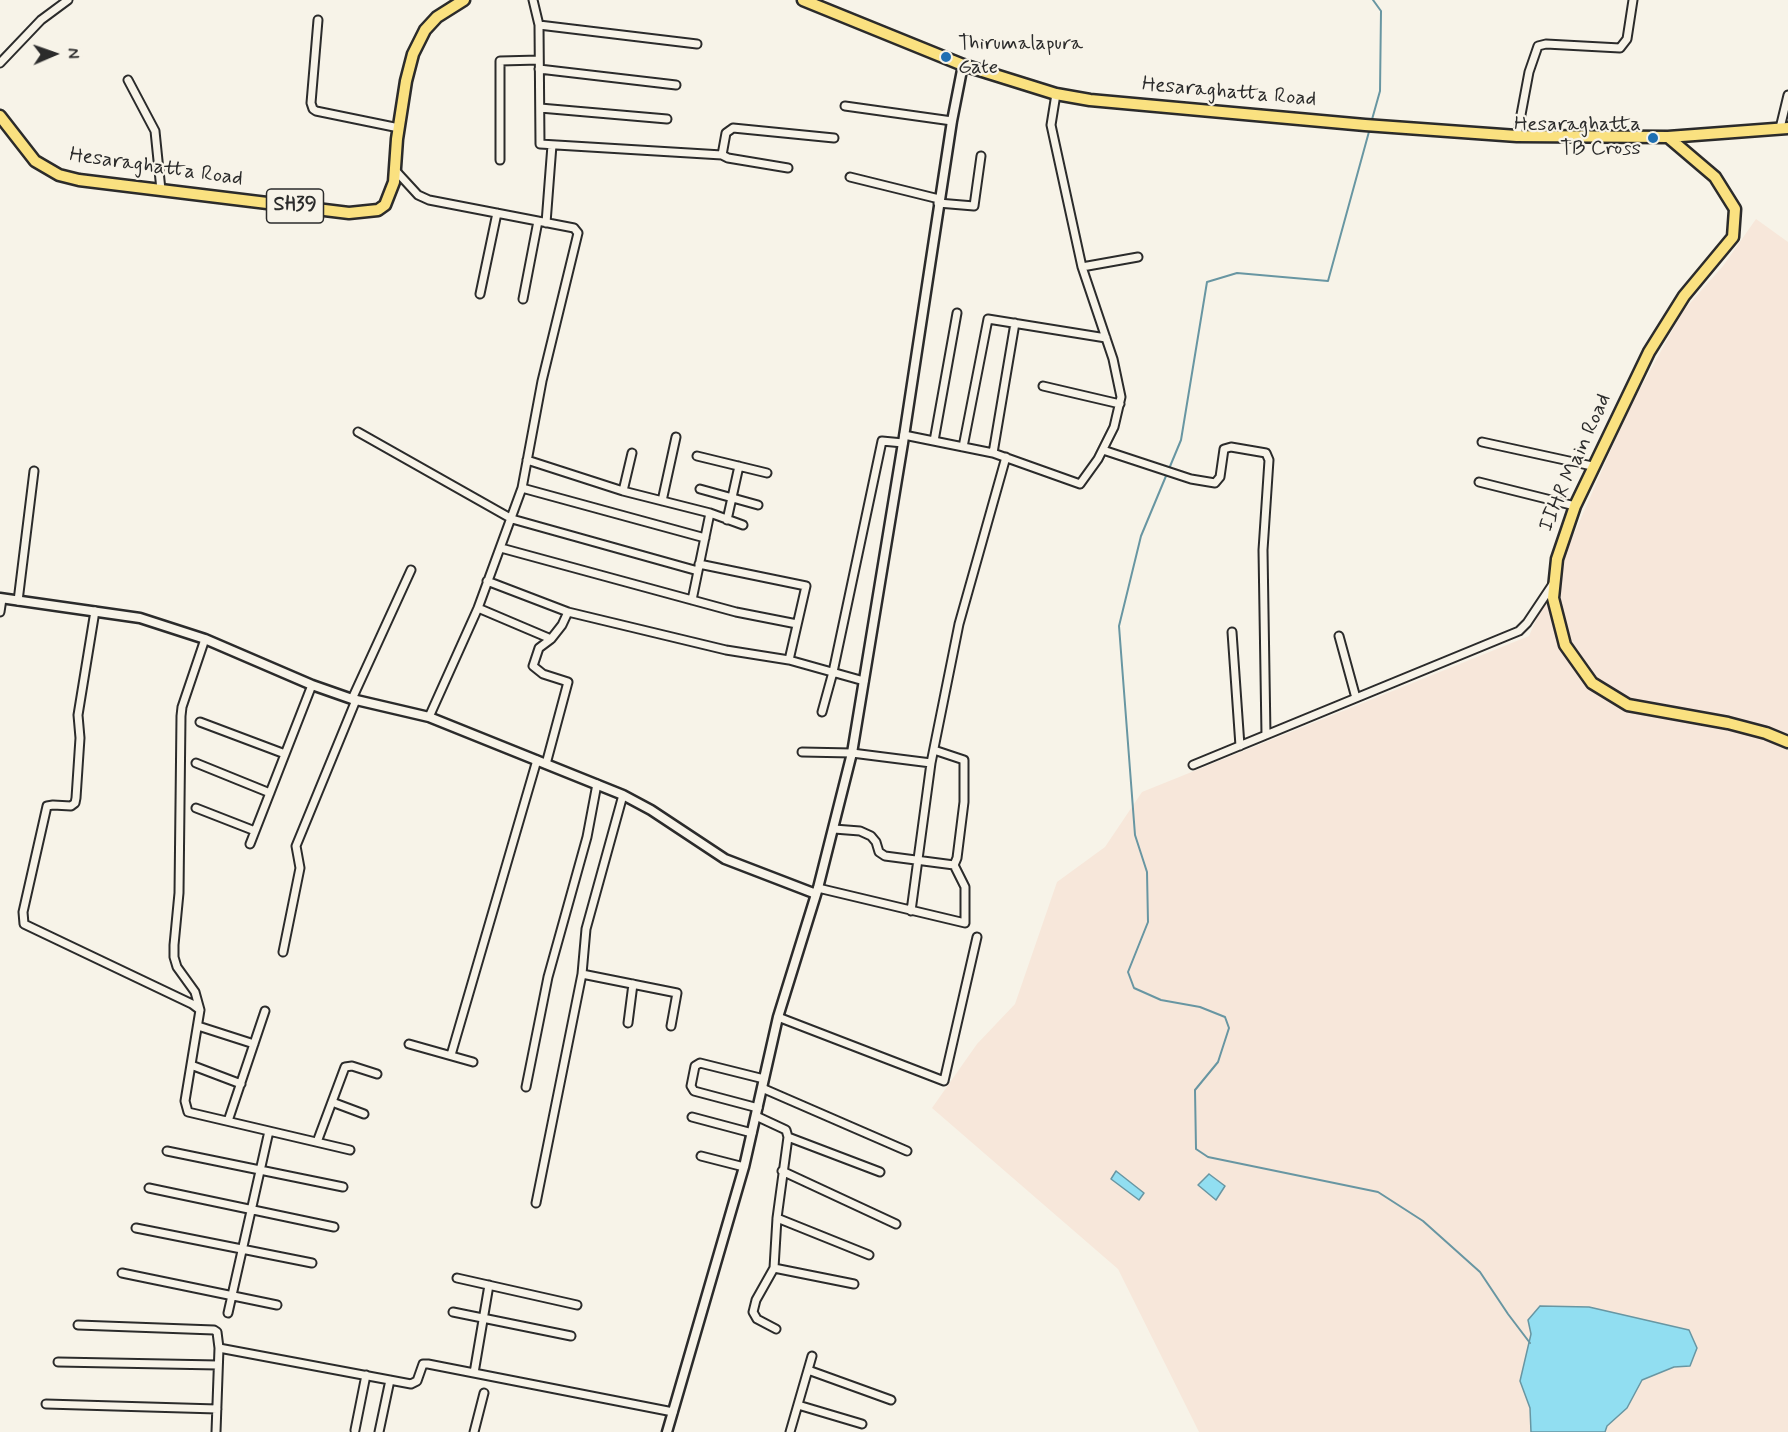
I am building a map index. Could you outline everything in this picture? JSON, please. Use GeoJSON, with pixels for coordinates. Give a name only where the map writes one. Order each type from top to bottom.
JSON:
{"type":"FeatureCollection","features":[{"type":"Feature","properties":{"kind":"main road","name":"Hesaraghatta Road"},"geometry":{"type":"LineString","coordinates":[[0,116],[35,161],[59,175],[80,180],[349,213],[378,210],[385,205],[394,182],[399,128],[406,81],[413,54],[420,39],[437,17],[464,0]]}},
{"type":"Feature","properties":{"kind":"main road","name":"Hesaraghatta Road"},"geometry":{"type":"LineString","coordinates":[[803,0],[963,65],[1056,94],[1090,100],[1517,136],[1668,137],[1784,128]]}},
{"type":"Feature","properties":{"kind":"main road","name":"IIHR Main Road"},"geometry":{"type":"LineString","coordinates":[[1668,137],[1715,177],[1735,209],[1733,237],[1684,297],[1649,352],[1592,466],[1575,506],[1557,559],[1553,598],[1565,645],[1592,683],[1628,705],[1728,723],[1766,733],[1788,742]]}},
{"type":"Feature","properties":{"kind":"street"},"geometry":{"type":"LineString","coordinates":[[0,63],[41,20],[68,0]]}},
{"type":"Feature","properties":{"kind":"street"},"geometry":{"type":"LineString","coordinates":[[533,0],[539,25],[540,144],[722,155],[788,168]]}},
{"type":"Feature","properties":{"kind":"street"},"geometry":{"type":"LineString","coordinates":[[1517,136],[1528,72],[1538,46],[1546,44],[1620,48],[1627,39],[1633,0]]}},
{"type":"Feature","properties":{"kind":"street"},"geometry":{"type":"LineString","coordinates":[[318,20],[311,103],[313,109],[399,128]]}},
{"type":"Feature","properties":{"kind":"street"},"geometry":{"type":"LineString","coordinates":[[539,25],[697,44]]}},
{"type":"Feature","properties":{"kind":"street"},"geometry":{"type":"LineString","coordinates":[[500,160],[500,61],[539,60]]}},
{"type":"Feature","properties":{"kind":"street"},"geometry":{"type":"LineString","coordinates":[[667,1432],[744,1167],[778,1017],[817,891],[852,753],[951,121],[963,65]]}},
{"type":"Feature","properties":{"kind":"street"},"geometry":{"type":"LineString","coordinates":[[539,69],[676,85]]}},
{"type":"Feature","properties":{"kind":"street"},"geometry":{"type":"LineString","coordinates":[[128,80],[156,131],[161,190]]}},
{"type":"Feature","properties":{"kind":"street"},"geometry":{"type":"LineString","coordinates":[[822,712],[833,672],[882,441],[903,439],[934,441],[993,453],[1080,484],[1103,450],[1114,427],[1121,397],[1106,338],[1082,267],[1051,125],[1056,94]]}},
{"type":"Feature","properties":{"kind":"street"},"geometry":{"type":"LineString","coordinates":[[1784,128],[1788,95]]}},
{"type":"Feature","properties":{"kind":"street"},"geometry":{"type":"LineString","coordinates":[[845,106],[951,121]]}},
{"type":"Feature","properties":{"kind":"street"},"geometry":{"type":"LineString","coordinates":[[540,108],[667,119]]}},
{"type":"Feature","properties":{"kind":"street"},"geometry":{"type":"LineString","coordinates":[[722,155],[726,133],[733,128],[834,138]]}},
{"type":"Feature","properties":{"kind":"street"},"geometry":{"type":"LineString","coordinates":[[523,299],[542,222],[552,145]]}},
{"type":"Feature","properties":{"kind":"street"},"geometry":{"type":"LineString","coordinates":[[850,177],[939,201],[974,206],[981,156]]}},
{"type":"Feature","properties":{"kind":"street"},"geometry":{"type":"LineString","coordinates":[[394,170],[418,195],[429,200],[574,228],[578,233],[542,381],[522,488],[478,608],[429,717]]}},
{"type":"Feature","properties":{"kind":"street"},"geometry":{"type":"LineString","coordinates":[[480,294],[497,213]]}},
{"type":"Feature","properties":{"kind":"street"},"geometry":{"type":"LineString","coordinates":[[1082,267],[1138,257]]}},
{"type":"Feature","properties":{"kind":"street"},"geometry":{"type":"LineString","coordinates":[[934,441],[957,312]]}},
{"type":"Feature","properties":{"kind":"street"},"geometry":{"type":"LineString","coordinates":[[963,447],[988,319],[1106,338]]}},
{"type":"Feature","properties":{"kind":"street"},"geometry":{"type":"LineString","coordinates":[[993,453],[1015,323]]}},
{"type":"Feature","properties":{"kind":"street"},"geometry":{"type":"LineString","coordinates":[[1043,386],[1120,404]]}},
{"type":"Feature","properties":{"kind":"street"},"geometry":{"type":"LineString","coordinates":[[358,432],[512,519],[699,568],[806,586],[789,660]]}},
{"type":"Feature","properties":{"kind":"street"},"geometry":{"type":"LineString","coordinates":[[662,501],[676,436]]}},
{"type":"Feature","properties":{"kind":"street"},"geometry":{"type":"LineString","coordinates":[[1482,442],[1592,466]]}},
{"type":"Feature","properties":{"kind":"street"},"geometry":{"type":"LineString","coordinates":[[1103,450],[1162,470],[1215,483],[1220,477],[1224,449],[1231,447],[1266,453],[1269,460],[1263,550],[1266,735]]}},
{"type":"Feature","properties":{"kind":"street"},"geometry":{"type":"LineString","coordinates":[[623,491],[632,453]]}},
{"type":"Feature","properties":{"kind":"street"},"geometry":{"type":"LineString","coordinates":[[697,456],[767,473]]}},
{"type":"Feature","properties":{"kind":"street"},"geometry":{"type":"LineString","coordinates":[[911,911],[931,762],[959,624],[1006,457]]}},
{"type":"Feature","properties":{"kind":"street"},"geometry":{"type":"LineString","coordinates":[[527,460],[623,491],[710,513],[743,525]]}},
{"type":"Feature","properties":{"kind":"street"},"geometry":{"type":"LineString","coordinates":[[727,520],[739,466]]}},
{"type":"Feature","properties":{"kind":"street"},"geometry":{"type":"LineString","coordinates":[[18,602],[34,471]]}},
{"type":"Feature","properties":{"kind":"street"},"geometry":{"type":"LineString","coordinates":[[1479,482],[1575,506]]}},
{"type":"Feature","properties":{"kind":"street"},"geometry":{"type":"LineString","coordinates":[[522,488],[705,538]]}},
{"type":"Feature","properties":{"kind":"street"},"geometry":{"type":"LineString","coordinates":[[700,489],[758,505]]}},
{"type":"Feature","properties":{"kind":"street"},"geometry":{"type":"LineString","coordinates":[[692,600],[710,513]]}},
{"type":"Feature","properties":{"kind":"street"},"geometry":{"type":"LineString","coordinates":[[501,548],[736,612],[797,624]]}},
{"type":"Feature","properties":{"kind":"street"},"geometry":{"type":"LineString","coordinates":[[283,952],[300,868],[296,846],[354,700],[411,570]]}},
{"type":"Feature","properties":{"kind":"street"},"geometry":{"type":"LineString","coordinates":[[488,581],[568,612],[726,650],[789,660],[864,681]]}},
{"type":"Feature","properties":{"kind":"street"},"geometry":{"type":"LineString","coordinates":[[1192,765],[1519,631],[1554,582]]}},
{"type":"Feature","properties":{"kind":"street"},"geometry":{"type":"LineString","coordinates":[[0,612],[1,598],[140,618],[205,639],[312,685],[354,700],[429,717],[597,784],[651,810],[725,859],[817,891],[965,923],[965,887],[954,865],[957,858],[964,802],[964,760],[934,750]]}},
{"type":"Feature","properties":{"kind":"street"},"geometry":{"type":"LineString","coordinates":[[478,608],[551,639]]}},
{"type":"Feature","properties":{"kind":"street"},"geometry":{"type":"LineString","coordinates":[[95,611],[78,715],[80,738],[76,798],[71,806],[47,806],[23,912],[24,924],[192,1004],[200,1010]]}},
{"type":"Feature","properties":{"kind":"street"},"geometry":{"type":"LineString","coordinates":[[546,764],[568,682],[543,674],[533,666],[539,648],[551,639],[562,625],[568,612]]}},
{"type":"Feature","properties":{"kind":"street"},"geometry":{"type":"LineString","coordinates":[[1232,632],[1240,746]]}},
{"type":"Feature","properties":{"kind":"street"},"geometry":{"type":"LineString","coordinates":[[1339,636],[1356,698]]}},
{"type":"Feature","properties":{"kind":"street"},"geometry":{"type":"LineString","coordinates":[[205,639],[181,716],[179,893],[174,945],[177,967],[195,992],[200,1010],[185,1101],[188,1112],[350,1150]]}},
{"type":"Feature","properties":{"kind":"street"},"geometry":{"type":"LineString","coordinates":[[250,844],[312,685]]}},
{"type":"Feature","properties":{"kind":"street"},"geometry":{"type":"LineString","coordinates":[[200,722],[285,754]]}},
{"type":"Feature","properties":{"kind":"street"},"geometry":{"type":"LineString","coordinates":[[802,752],[852,753],[931,762]]}},
{"type":"Feature","properties":{"kind":"street"},"geometry":{"type":"LineString","coordinates":[[451,1055],[537,760]]}},
{"type":"Feature","properties":{"kind":"street"},"geometry":{"type":"LineString","coordinates":[[196,764],[270,793]]}},
{"type":"Feature","properties":{"kind":"street"},"geometry":{"type":"LineString","coordinates":[[526,1087],[548,977],[587,837],[597,784]]}},
{"type":"Feature","properties":{"kind":"street"},"geometry":{"type":"LineString","coordinates":[[536,1203],[582,974],[586,929],[623,795]]}},
{"type":"Feature","properties":{"kind":"street"},"geometry":{"type":"LineString","coordinates":[[196,808],[255,831]]}},
{"type":"Feature","properties":{"kind":"street"},"geometry":{"type":"LineString","coordinates":[[834,829],[860,831],[871,836],[879,852],[885,856],[954,865]]}},
{"type":"Feature","properties":{"kind":"street"},"geometry":{"type":"LineString","coordinates":[[778,1017],[944,1081],[977,937]]}},
{"type":"Feature","properties":{"kind":"street"},"geometry":{"type":"LineString","coordinates":[[582,974],[677,993],[671,1026]]}},
{"type":"Feature","properties":{"kind":"street"},"geometry":{"type":"LineString","coordinates":[[628,1023],[633,984]]}},
{"type":"Feature","properties":{"kind":"street"},"geometry":{"type":"LineString","coordinates":[[228,1121],[265,1011]]}},
{"type":"Feature","properties":{"kind":"street"},"geometry":{"type":"LineString","coordinates":[[198,1026],[254,1044]]}},
{"type":"Feature","properties":{"kind":"street"},"geometry":{"type":"LineString","coordinates":[[409,1044],[473,1062]]}},
{"type":"Feature","properties":{"kind":"street"},"geometry":{"type":"LineString","coordinates":[[776,1329],[757,1319],[753,1312],[756,1300],[774,1268],[782,1171],[788,1137],[786,1131],[757,1112],[694,1091],[691,1086],[697,1063],[763,1083],[907,1151]]}},
{"type":"Feature","properties":{"kind":"street"},"geometry":{"type":"LineString","coordinates":[[191,1065],[241,1084]]}},
{"type":"Feature","properties":{"kind":"street"},"geometry":{"type":"LineString","coordinates":[[317,1143],[345,1067],[352,1066],[377,1074]]}},
{"type":"Feature","properties":{"kind":"street"},"geometry":{"type":"LineString","coordinates":[[332,1102],[364,1114]]}},
{"type":"Feature","properties":{"kind":"street"},"geometry":{"type":"LineString","coordinates":[[692,1118],[752,1133]]}},
{"type":"Feature","properties":{"kind":"street"},"geometry":{"type":"LineString","coordinates":[[228,1313],[269,1131]]}},
{"type":"Feature","properties":{"kind":"street"},"geometry":{"type":"LineString","coordinates":[[788,1137],[880,1172]]}},
{"type":"Feature","properties":{"kind":"street"},"geometry":{"type":"LineString","coordinates":[[167,1151],[343,1186]]}},
{"type":"Feature","properties":{"kind":"street"},"geometry":{"type":"LineString","coordinates":[[701,1156],[744,1167]]}},
{"type":"Feature","properties":{"kind":"street"},"geometry":{"type":"LineString","coordinates":[[782,1171],[896,1224]]}},
{"type":"Feature","properties":{"kind":"street"},"geometry":{"type":"LineString","coordinates":[[149,1188],[334,1227]]}},
{"type":"Feature","properties":{"kind":"street"},"geometry":{"type":"LineString","coordinates":[[777,1218],[869,1255]]}},
{"type":"Feature","properties":{"kind":"street"},"geometry":{"type":"LineString","coordinates":[[136,1228],[312,1263]]}},
{"type":"Feature","properties":{"kind":"street"},"geometry":{"type":"LineString","coordinates":[[774,1268],[854,1284]]}},
{"type":"Feature","properties":{"kind":"street"},"geometry":{"type":"LineString","coordinates":[[122,1273],[277,1305]]}},
{"type":"Feature","properties":{"kind":"street"},"geometry":{"type":"LineString","coordinates":[[458,1278],[577,1305]]}},
{"type":"Feature","properties":{"kind":"street"},"geometry":{"type":"LineString","coordinates":[[474,1373],[489,1285]]}},
{"type":"Feature","properties":{"kind":"street"},"geometry":{"type":"LineString","coordinates":[[453,1312],[571,1336]]}},
{"type":"Feature","properties":{"kind":"street"},"geometry":{"type":"LineString","coordinates":[[78,1325],[214,1330],[218,1335],[219,1348],[216,1432]]}},
{"type":"Feature","properties":{"kind":"street"},"geometry":{"type":"LineString","coordinates":[[219,1348],[415,1383],[425,1364],[673,1412]]}},
{"type":"Feature","properties":{"kind":"street"},"geometry":{"type":"LineString","coordinates":[[790,1432],[812,1356]]}},
{"type":"Feature","properties":{"kind":"street"},"geometry":{"type":"LineString","coordinates":[[58,1362],[218,1365]]}},
{"type":"Feature","properties":{"kind":"street"},"geometry":{"type":"LineString","coordinates":[[808,1370],[891,1400]]}},
{"type":"Feature","properties":{"kind":"street"},"geometry":{"type":"LineString","coordinates":[[355,1430],[366,1375]]}},
{"type":"Feature","properties":{"kind":"street"},"geometry":{"type":"LineString","coordinates":[[379,1432],[390,1380]]}},
{"type":"Feature","properties":{"kind":"street"},"geometry":{"type":"LineString","coordinates":[[474,1432],[484,1393]]}},
{"type":"Feature","properties":{"kind":"street"},"geometry":{"type":"LineString","coordinates":[[46,1404],[217,1409]]}},
{"type":"Feature","properties":{"kind":"street"},"geometry":{"type":"LineString","coordinates":[[798,1405],[862,1424]]}},
{"type":"Feature","properties":{"kind":"shaded area"},"geometry":{"type":"Polygon","coordinates":[[[1756,219],[1788,242],[1788,1432],[1199,1432],[1118,1269],[932,1108],[977,1044],[1015,1004],[1057,882],[1105,847],[1142,792],[1529,636],[1629,409],[1683,311],[1723,266],[1756,219]]]}},
{"type":"Feature","properties":{"kind":"water"},"geometry":{"type":"Polygon","coordinates":[[[1116,1171],[1144,1193],[1139,1200],[1111,1179],[1116,1171]]]}},
{"type":"Feature","properties":{"kind":"water"},"geometry":{"type":"Polygon","coordinates":[[[1209,1174],[1225,1186],[1216,1200],[1198,1185],[1209,1174]]]}},
{"type":"Feature","properties":{"kind":"water"},"geometry":{"type":"Polygon","coordinates":[[[1540,1306],[1589,1307],[1689,1330],[1697,1348],[1690,1366],[1674,1367],[1642,1380],[1627,1408],[1607,1426],[1605,1432],[1531,1432],[1530,1408],[1520,1381],[1531,1334],[1528,1320],[1540,1306]]]}},
{"type":"Feature","properties":{"kind":"waterway"},"geometry":{"type":"LineString","coordinates":[[1371,123],[1380,91],[1381,11],[1373,0]]}},
{"type":"Feature","properties":{"kind":"waterway"},"geometry":{"type":"LineString","coordinates":[[1370,128],[1328,281],[1237,273],[1207,282],[1181,440],[1141,536],[1119,626],[1135,835],[1147,872],[1148,922],[1128,972],[1134,988],[1161,1000],[1200,1007],[1225,1017],[1229,1028],[1218,1062],[1195,1090],[1196,1149],[1208,1157],[1378,1192],[1423,1221],[1480,1272],[1530,1343]]}},
{"type":"Feature","properties":{"kind":"place","name":"Thirumalapura Gate"},"geometry":{"type":"Point","coordinates":[946,57]}},
{"type":"Feature","properties":{"kind":"place","name":"Hesaraghatta TB Cross"},"geometry":{"type":"Point","coordinates":[1653,138]}}]}
